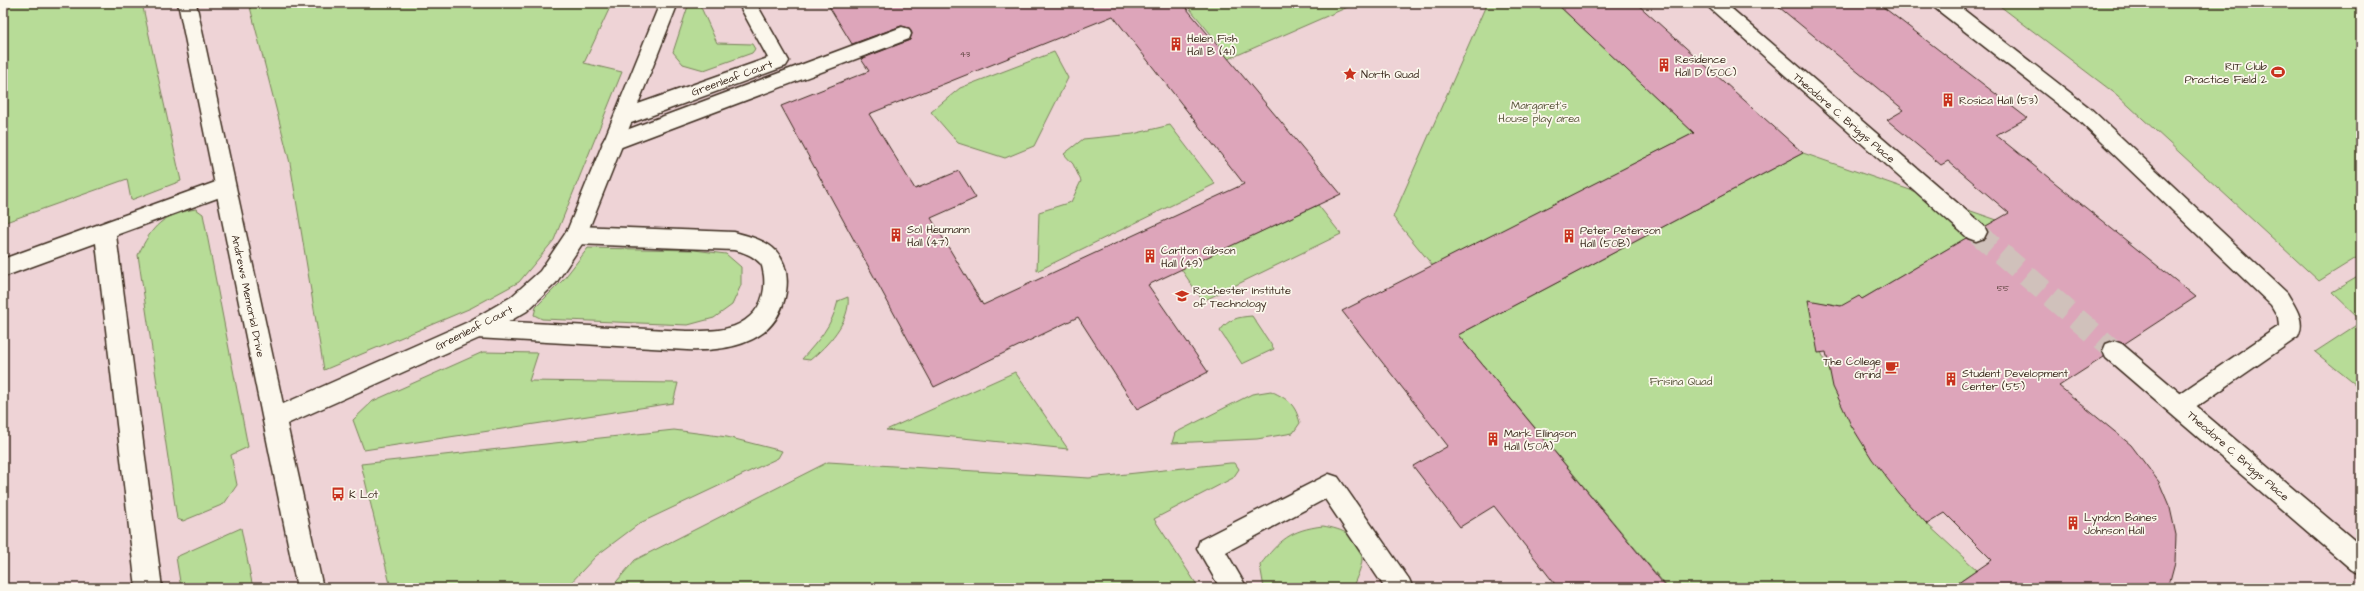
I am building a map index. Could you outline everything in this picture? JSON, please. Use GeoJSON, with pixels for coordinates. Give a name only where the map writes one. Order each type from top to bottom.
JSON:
{"type":"FeatureCollection","features":[{"type":"Feature","properties":{"kind":"street","name":"Andrews Memorial Drive"},"geometry":{"type":"LineString","coordinates":[[187,3],[224,187],[275,419],[310,588]]}},
{"type":"Feature","properties":{"kind":"street","name":"Greenleaf Court"},"geometry":{"type":"LineString","coordinates":[[275,419],[476,329],[524,299],[548,277],[576,235],[669,3]]}},
{"type":"Feature","properties":{"kind":"street","name":"Greenleaf Court"},"geometry":{"type":"LineString","coordinates":[[622,118],[779,61],[747,3]]}},
{"type":"Feature","properties":{"kind":"street","name":"Theodore C. Briggs Place"},"geometry":{"type":"LineString","coordinates":[[1713,3],[1976,232]]}},
{"type":"Feature","properties":{"kind":"street"},"geometry":{"type":"LineString","coordinates":[[1942,3],[2084,114],[2279,299],[2288,316],[2290,330],[2282,338],[2180,406]]}},
{"type":"Feature","properties":{"kind":"street"},"geometry":{"type":"LineString","coordinates":[[612,143],[902,34]]}},
{"type":"Feature","properties":{"kind":"street"},"geometry":{"type":"LineString","coordinates":[[3,268],[224,187]]}},
{"type":"Feature","properties":{"kind":"street"},"geometry":{"type":"LineString","coordinates":[[105,231],[149,588]]}},
{"type":"Feature","properties":{"kind":"street"},"geometry":{"type":"LineString","coordinates":[[476,329],[714,341],[752,328],[763,320],[772,307],[776,280],[773,265],[763,252],[749,245],[734,241],[576,235]]}},
{"type":"Feature","properties":{"kind":"street","name":"Theodore C. Briggs Place"},"geometry":{"type":"LineString","coordinates":[[2114,350],[2361,562]]}},
{"type":"Feature","properties":{"kind":"street"},"geometry":{"type":"LineString","coordinates":[[1234,588],[1209,548],[1329,485],[1400,588]]}},
{"type":"Feature","properties":{"kind":"shaded area","name":"Rochester Institute of Technology"},"geometry":{"type":"Polygon","coordinates":[[[3,3],[2361,3],[2361,588],[3,588],[3,3]]]}},
{"type":"Feature","properties":{"kind":"green space"},"geometry":{"type":"Polygon","coordinates":[[[3,3],[142,3],[181,181],[131,200],[127,179],[3,223],[3,3]]]}},
{"type":"Feature","properties":{"kind":"green space"},"geometry":{"type":"Polygon","coordinates":[[[249,3],[612,3],[584,63],[622,72],[554,240],[519,282],[471,308],[324,370],[290,163],[249,3]]]}},
{"type":"Feature","properties":{"kind":"green space"},"geometry":{"type":"Polygon","coordinates":[[[689,3],[699,3],[717,43],[752,44],[755,49],[752,53],[704,70],[683,64],[673,52],[689,3]]]}},
{"type":"Feature","properties":{"kind":"green space"},"geometry":{"type":"Polygon","coordinates":[[[1185,3],[1357,3],[1171,84],[1165,74],[1224,50],[1185,3]]]}},
{"type":"Feature","properties":{"kind":"green space","name":"Margaret's House play area"},"geometry":{"type":"Polygon","coordinates":[[[1487,3],[1556,3],[1694,133],[1433,266],[1393,217],[1487,3]]]}},
{"type":"Feature","properties":{"kind":"green space"},"geometry":{"type":"Polygon","coordinates":[[[1996,3],[2361,3],[2361,255],[2319,281],[2117,95],[1996,3]]]}},
{"type":"Feature","properties":{"kind":"green space"},"geometry":{"type":"Polygon","coordinates":[[[1054,52],[1068,78],[1034,146],[1005,158],[958,143],[931,112],[960,88],[1054,52]]]}},
{"type":"Feature","properties":{"kind":"green space"},"geometry":{"type":"Polygon","coordinates":[[[1170,125],[1215,184],[1037,271],[1039,212],[1071,202],[1081,181],[1073,164],[1064,154],[1083,139],[1133,134],[1170,125]]]}},
{"type":"Feature","properties":{"kind":"green space","name":"Frisina Quad"},"geometry":{"type":"Polygon","coordinates":[[[1803,153],[1997,220],[1862,299],[1841,306],[1811,301],[1813,328],[1821,352],[1867,451],[1927,524],[1977,570],[1951,588],[1668,588],[1458,335],[1803,153]]]}},
{"type":"Feature","properties":{"kind":"green space"},"geometry":{"type":"Polygon","coordinates":[[[1318,205],[1341,234],[1203,301],[1181,269],[1318,205]]]}},
{"type":"Feature","properties":{"kind":"green space"},"geometry":{"type":"Polygon","coordinates":[[[196,209],[203,214],[248,447],[231,455],[237,485],[224,504],[183,521],[177,519],[138,255],[148,236],[160,223],[175,214],[196,209]]]}},
{"type":"Feature","properties":{"kind":"green space"},"geometry":{"type":"Polygon","coordinates":[[[588,248],[694,250],[726,254],[741,267],[741,285],[732,305],[714,318],[688,325],[542,319],[534,315],[536,307],[563,280],[588,248]]]}},
{"type":"Feature","properties":{"kind":"green space"},"geometry":{"type":"Polygon","coordinates":[[[2361,275],[2361,320],[2332,292],[2361,275]]]}},
{"type":"Feature","properties":{"kind":"green space"},"geometry":{"type":"Polygon","coordinates":[[[848,297],[846,315],[842,324],[824,348],[810,360],[802,359],[828,326],[838,301],[848,297]]]}},
{"type":"Feature","properties":{"kind":"green space"},"geometry":{"type":"Polygon","coordinates":[[[1252,316],[1274,349],[1242,364],[1220,331],[1226,324],[1234,319],[1252,316]]]}},
{"type":"Feature","properties":{"kind":"green space"},"geometry":{"type":"Polygon","coordinates":[[[2361,322],[2361,389],[2315,352],[2361,322]]]}},
{"type":"Feature","properties":{"kind":"green space"},"geometry":{"type":"Polygon","coordinates":[[[483,352],[538,353],[529,381],[678,383],[673,403],[364,450],[353,420],[373,401],[483,352]]]}},
{"type":"Feature","properties":{"kind":"green space"},"geometry":{"type":"Polygon","coordinates":[[[1015,372],[1068,449],[886,430],[1015,372]]]}},
{"type":"Feature","properties":{"kind":"green space"},"geometry":{"type":"Polygon","coordinates":[[[1271,391],[1287,400],[1296,411],[1300,423],[1293,433],[1257,439],[1172,443],[1175,433],[1252,394],[1271,391]]]}},
{"type":"Feature","properties":{"kind":"green space"},"geometry":{"type":"Polygon","coordinates":[[[674,430],[727,437],[782,451],[778,458],[640,523],[596,556],[566,588],[391,588],[361,464],[674,430]]]}},
{"type":"Feature","properties":{"kind":"green space"},"geometry":{"type":"Polygon","coordinates":[[[828,462],[1089,478],[1230,463],[1235,463],[1239,469],[1233,478],[1154,519],[1199,588],[1078,588],[1064,585],[1043,588],[611,588],[635,560],[828,462]]]}},
{"type":"Feature","properties":{"kind":"green space"},"geometry":{"type":"Polygon","coordinates":[[[1323,526],[1337,529],[1350,535],[1359,545],[1362,562],[1353,586],[1264,588],[1260,565],[1274,549],[1287,538],[1302,530],[1323,526]]]}},
{"type":"Feature","properties":{"kind":"green space"},"geometry":{"type":"Polygon","coordinates":[[[241,528],[253,588],[181,588],[176,557],[241,528]]]}},
{"type":"Feature","properties":{"kind":"building"},"geometry":{"type":"Polygon","coordinates":[[[827,3],[1182,3],[1341,194],[1148,285],[1208,372],[1137,409],[1078,317],[934,387],[781,106],[869,71],[861,59],[910,40],[912,33],[909,28],[901,26],[852,44],[827,3]],[[1113,16],[869,114],[915,189],[959,171],[976,198],[931,218],[983,305],[1244,184],[1113,16]]]}},
{"type":"Feature","properties":{"kind":"building"},"geometry":{"type":"Polygon","coordinates":[[[1556,3],[1636,3],[1803,153],[1458,335],[1667,588],[1558,588],[1494,506],[1460,527],[1413,466],[1448,446],[1342,311],[1694,133],[1556,3]]]}},
{"type":"Feature","properties":{"kind":"building","name":"Student Development Center (55)"},"geometry":{"type":"Polygon","coordinates":[[[1774,3],[1878,3],[2027,118],[1996,135],[2196,297],[2124,344],[2115,340],[2105,343],[2102,350],[2104,357],[2059,386],[2131,445],[2159,482],[2170,508],[2176,535],[2175,562],[2168,588],[1951,588],[1992,560],[1945,513],[1927,524],[1900,495],[1872,459],[1851,425],[1833,387],[1826,352],[1818,353],[1808,300],[1841,306],[1859,296],[1862,299],[1966,238],[1975,242],[1985,239],[1988,233],[1986,226],[2009,213],[1948,161],[1941,165],[1887,120],[1904,110],[1774,3]]]}},
{"type":"Feature","properties":{"kind":"tunnel"},"geometry":{"type":"LineString","coordinates":[[1976,232],[2114,351]]}},
{"type":"Feature","properties":{"kind":"place","name":"Helen Fish Hall B (41)"},"geometry":{"type":"Point","coordinates":[1176,44]}},
{"type":"Feature","properties":{"kind":"place","name":"Residence Hall D (50C)"},"geometry":{"type":"Point","coordinates":[1664,65]}},
{"type":"Feature","properties":{"kind":"place","name":"RIT Club Practice Field 2"},"geometry":{"type":"Point","coordinates":[2278,72]}},
{"type":"Feature","properties":{"kind":"place","name":"North Quad"},"geometry":{"type":"Point","coordinates":[1350,74]}},
{"type":"Feature","properties":{"kind":"place","name":"Rosica Hall (53)"},"geometry":{"type":"Point","coordinates":[1948,100]}},
{"type":"Feature","properties":{"kind":"place","name":"Sol Heumann Hall (47)"},"geometry":{"type":"Point","coordinates":[896,235]}},
{"type":"Feature","properties":{"kind":"place","name":"Peter Peterson Hall (50B)"},"geometry":{"type":"Point","coordinates":[1569,236]}},
{"type":"Feature","properties":{"kind":"place","name":"Carlton Gibson Hall (49)"},"geometry":{"type":"Point","coordinates":[1150,256]}},
{"type":"Feature","properties":{"kind":"place","name":"Rochester Institute of Technology"},"geometry":{"type":"Point","coordinates":[1182,296]}},
{"type":"Feature","properties":{"kind":"place","name":"The College Grind"},"geometry":{"type":"Point","coordinates":[1892,367]}},
{"type":"Feature","properties":{"kind":"place","name":"Student Development Center (55)"},"geometry":{"type":"Point","coordinates":[1951,379]}},
{"type":"Feature","properties":{"kind":"place","name":"Mark Ellingson Hall (50A)"},"geometry":{"type":"Point","coordinates":[1493,439]}},
{"type":"Feature","properties":{"kind":"place","name":"K Lot"},"geometry":{"type":"Point","coordinates":[338,494]}},
{"type":"Feature","properties":{"kind":"place","name":"Lyndon Baines Johnson Hall"},"geometry":{"type":"Point","coordinates":[2073,523]}}]}
